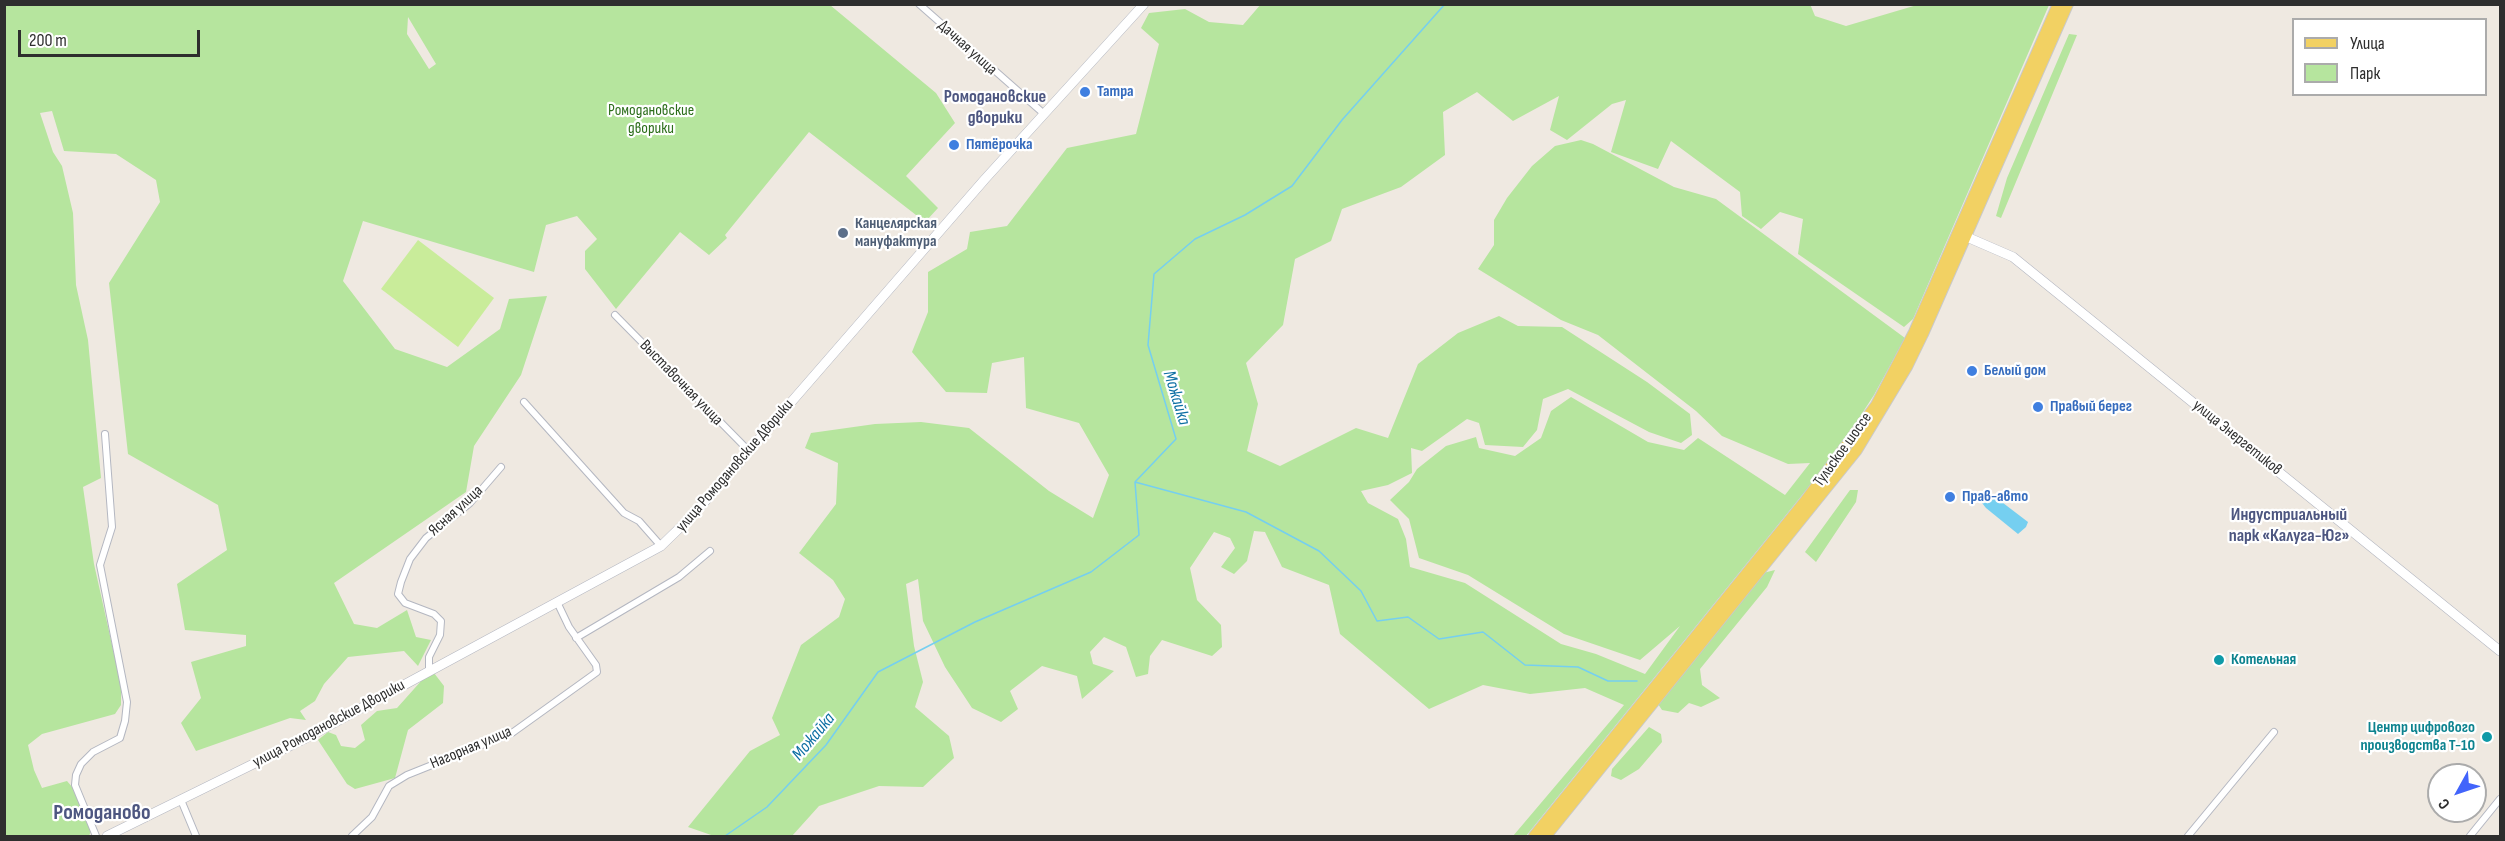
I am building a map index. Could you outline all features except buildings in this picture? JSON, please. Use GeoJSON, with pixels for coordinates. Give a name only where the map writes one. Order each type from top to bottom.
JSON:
{"type":"FeatureCollection","features":[{"type":"Feature","properties":{"kind":"main road","name":"Тульское шоссе"},"geometry":{"type":"LineString","coordinates":[[1546,837],[1857,450],[1907,367],[2058,4]]}},
{"type":"Feature","properties":{"kind":"main road","name":"Тульское шоссе"},"geometry":{"type":"LineString","coordinates":[[1534,837],[1849,445],[1898,365],[1962,235],[2068,4]]}},
{"type":"Feature","properties":{"kind":"street","name":"Дачная улица"},"geometry":{"type":"LineString","coordinates":[[919,4],[1043,113]]}},
{"type":"Feature","properties":{"kind":"street","name":"улица Ромодановские Дворики"},"geometry":{"type":"LineString","coordinates":[[107,837],[304,739],[429,669],[558,604],[661,546],[694,514],[1043,113],[1144,4]]}},
{"type":"Feature","properties":{"kind":"street","name":"улица Энергетиков"},"geometry":{"type":"LineString","coordinates":[[1962,235],[2013,257],[2031,270],[2500,651]]}},
{"type":"Feature","properties":{"kind":"street","name":"Выставочная улица"},"geometry":{"type":"LineString","coordinates":[[615,315],[748,450]]}},
{"type":"Feature","properties":{"kind":"street"},"geometry":{"type":"LineString","coordinates":[[524,402],[624,513],[639,521],[661,546]]}},
{"type":"Feature","properties":{"kind":"street"},"geometry":{"type":"LineString","coordinates":[[96,837],[75,785],[76,775],[81,764],[93,752],[120,738],[127,702],[100,565],[112,527],[105,434]]}},
{"type":"Feature","properties":{"kind":"street","name":"Ясная улица"},"geometry":{"type":"LineString","coordinates":[[429,669],[429,657],[440,635],[441,621],[434,614],[405,603],[398,594],[401,582],[410,559],[434,529],[452,519],[501,467]]}},
{"type":"Feature","properties":{"kind":"street"},"geometry":{"type":"LineString","coordinates":[[576,638],[679,577],[710,551]]}},
{"type":"Feature","properties":{"kind":"street","name":"Нагорная улица"},"geometry":{"type":"LineString","coordinates":[[352,837],[372,817],[389,786],[407,775],[512,733],[597,672],[596,665],[576,638],[558,604]]}},
{"type":"Feature","properties":{"kind":"street"},"geometry":{"type":"LineString","coordinates":[[2188,837],[2274,732]]}},
{"type":"Feature","properties":{"kind":"street"},"geometry":{"type":"LineString","coordinates":[[2470,837],[2500,799]]}},
{"type":"Feature","properties":{"kind":"street"},"geometry":{"type":"LineString","coordinates":[[182,800],[196,837]]}},
{"type":"Feature","properties":{"kind":"green space"},"geometry":{"type":"Polygon","coordinates":[[[1261,4],[1810,4],[1815,16],[1846,26],[1917,5],[2049,5],[1913,319],[1904,327],[1798,254],[1803,219],[1780,212],[1761,229],[1742,216],[1740,192],[1671,141],[1658,169],[1611,152],[1626,100],[1612,104],[1567,140],[1550,130],[1559,96],[1513,121],[1477,92],[1443,112],[1445,155],[1401,187],[1342,209],[1331,241],[1295,259],[1283,325],[1246,363],[1258,404],[1247,451],[1280,466],[1356,428],[1388,438],[1418,364],[1458,333],[1499,316],[1518,326],[1562,327],[1647,382],[1690,414],[1692,435],[1681,443],[1649,432],[1568,389],[1543,399],[1537,430],[1523,447],[1485,445],[1479,423],[1467,419],[1422,451],[1411,448],[1412,473],[1388,485],[1361,491],[1368,503],[1398,519],[1406,539],[1410,567],[1465,583],[1561,644],[1596,654],[1645,674],[1680,626],[1640,660],[1564,634],[1468,575],[1419,558],[1409,519],[1390,500],[1409,482],[1417,469],[1446,446],[1476,437],[1479,448],[1515,456],[1541,438],[1551,411],[1571,397],[1648,442],[1684,450],[1698,438],[1785,495],[1810,463],[1788,464],[1722,436],[1696,411],[1598,335],[1561,320],[1478,269],[1494,245],[1494,220],[1507,198],[1532,166],[1555,146],[1581,140],[1593,144],[1674,187],[1716,199],[1905,338],[1874,395],[1837,452],[1526,836],[1513,836],[1624,705],[1585,688],[1530,694],[1483,685],[1429,709],[1340,634],[1329,585],[1282,567],[1265,532],[1254,531],[1247,561],[1234,574],[1221,567],[1235,548],[1230,538],[1214,532],[1190,568],[1197,600],[1221,625],[1222,647],[1212,656],[1162,640],[1150,656],[1148,674],[1136,677],[1126,647],[1104,637],[1090,652],[1093,664],[1114,671],[1082,699],[1077,676],[1042,666],[1010,691],[1018,709],[1001,722],[972,708],[945,667],[923,621],[918,579],[906,584],[914,646],[923,682],[915,707],[949,736],[954,758],[923,787],[879,786],[819,806],[792,836],[714,836],[688,827],[750,751],[780,735],[772,718],[801,645],[839,617],[845,599],[833,580],[799,553],[836,504],[838,463],[805,448],[811,433],[875,424],[921,422],[969,428],[1049,491],[1093,518],[1109,475],[1079,423],[1026,408],[1024,357],[992,363],[987,393],[946,392],[912,352],[928,312],[928,272],[967,249],[970,232],[1007,226],[1067,148],[1136,134],[1159,44],[1141,28],[1149,13],[1185,9],[1209,22],[1243,25],[1261,4]]]}},
{"type":"Feature","properties":{"kind":"green space"},"geometry":{"type":"Polygon","coordinates":[[[5,5],[830,5],[936,93],[955,123],[906,176],[938,208],[927,220],[916,215],[809,132],[725,235],[727,238],[709,255],[680,232],[616,309],[585,269],[585,251],[597,239],[577,216],[546,225],[534,272],[363,221],[343,281],[395,349],[447,367],[500,329],[509,299],[547,296],[521,375],[474,446],[466,492],[334,583],[354,624],[377,628],[407,610],[416,637],[431,640],[418,666],[404,651],[348,657],[324,684],[315,701],[300,711],[306,720],[290,718],[196,751],[181,723],[201,698],[191,662],[246,646],[246,635],[185,630],[177,584],[227,550],[218,505],[128,454],[109,283],[160,202],[156,180],[116,154],[64,151],[52,111],[40,113],[53,152],[62,166],[73,213],[76,285],[88,340],[101,478],[83,487],[94,564],[121,685],[121,705],[115,714],[42,734],[28,745],[34,770],[42,788],[67,781],[73,788],[91,831],[89,836],[5,836],[5,5]],[[408,17],[407,34],[429,69],[436,64],[408,17]]]}},
{"type":"Feature","properties":{"kind":"green space"},"geometry":{"type":"Polygon","coordinates":[[[2069,34],[2077,35],[2001,218],[1996,216],[2007,178],[2069,34]]]}},
{"type":"Feature","properties":{"kind":"green space"},"geometry":{"type":"Polygon","coordinates":[[[418,240],[494,298],[458,347],[381,289],[418,240]]]}},
{"type":"Feature","properties":{"kind":"green space"},"geometry":{"type":"Polygon","coordinates":[[[1850,490],[1858,490],[1856,502],[1816,562],[1805,552],[1850,490]]]}},
{"type":"Feature","properties":{"kind":"green space"},"geometry":{"type":"Polygon","coordinates":[[[1775,570],[1767,587],[1700,669],[1702,685],[1720,698],[1701,707],[1689,703],[1678,713],[1662,710],[1658,704],[1763,573],[1775,570]]]}},
{"type":"Feature","properties":{"kind":"green space"},"geometry":{"type":"Polygon","coordinates":[[[434,673],[444,686],[443,703],[408,730],[395,778],[355,789],[347,784],[318,740],[328,732],[336,735],[341,746],[355,748],[365,740],[361,725],[377,711],[397,708],[422,680],[434,673]]]}},
{"type":"Feature","properties":{"kind":"green space"},"geometry":{"type":"Polygon","coordinates":[[[1649,727],[1661,734],[1662,742],[1639,769],[1621,780],[1611,776],[1612,769],[1649,727]]]}},
{"type":"Feature","properties":{"kind":"water"},"geometry":{"type":"Polygon","coordinates":[[[1986,490],[2028,522],[2026,527],[2018,534],[1986,508],[1978,498],[1986,490]]]}},
{"type":"Feature","properties":{"kind":"waterway","name":"Можайка"},"geometry":{"type":"LineString","coordinates":[[725,836],[767,807],[826,745],[878,672],[975,622],[1091,572],[1139,535],[1135,482],[1176,439],[1148,345],[1154,274],[1195,239],[1245,215],[1292,186],[1342,120],[1445,4]]}},
{"type":"Feature","properties":{"kind":"waterway"},"geometry":{"type":"LineString","coordinates":[[1135,482],[1246,512],[1319,551],[1361,591],[1377,621],[1408,617],[1439,639],[1483,632],[1525,665],[1578,667],[1608,681],[1637,681]]}},
{"type":"Feature","properties":{"kind":"place","name":"Татра"},"geometry":{"type":"Point","coordinates":[1085,92]}},
{"type":"Feature","properties":{"kind":"place","name":"Пятёрочка"},"geometry":{"type":"Point","coordinates":[954,145]}},
{"type":"Feature","properties":{"kind":"place","name":"Канцелярская мануфактура"},"geometry":{"type":"Point","coordinates":[843,233]}},
{"type":"Feature","properties":{"kind":"place","name":"Белый дом"},"geometry":{"type":"Point","coordinates":[1972,371]}},
{"type":"Feature","properties":{"kind":"place","name":"Правый берег"},"geometry":{"type":"Point","coordinates":[2038,407]}},
{"type":"Feature","properties":{"kind":"place","name":"Прав-авто"},"geometry":{"type":"Point","coordinates":[1950,497]}},
{"type":"Feature","properties":{"kind":"place","name":"Котельная"},"geometry":{"type":"Point","coordinates":[2219,660]}},
{"type":"Feature","properties":{"kind":"place","name":"Центр цифрового производства Т-10"},"geometry":{"type":"Point","coordinates":[2487,737]}},
{"type":"Feature","properties":{"kind":"district","name":"Ромодановские дворики"},"geometry":{"type":"Point","coordinates":[995,107]}},
{"type":"Feature","properties":{"kind":"district","name":"Индустриальный парк «Калуга-Юг»"},"geometry":{"type":"Point","coordinates":[2289,525]}},
{"type":"Feature","properties":{"kind":"district","name":"Ромоданово"},"geometry":{"type":"Point","coordinates":[102,813]}}]}
